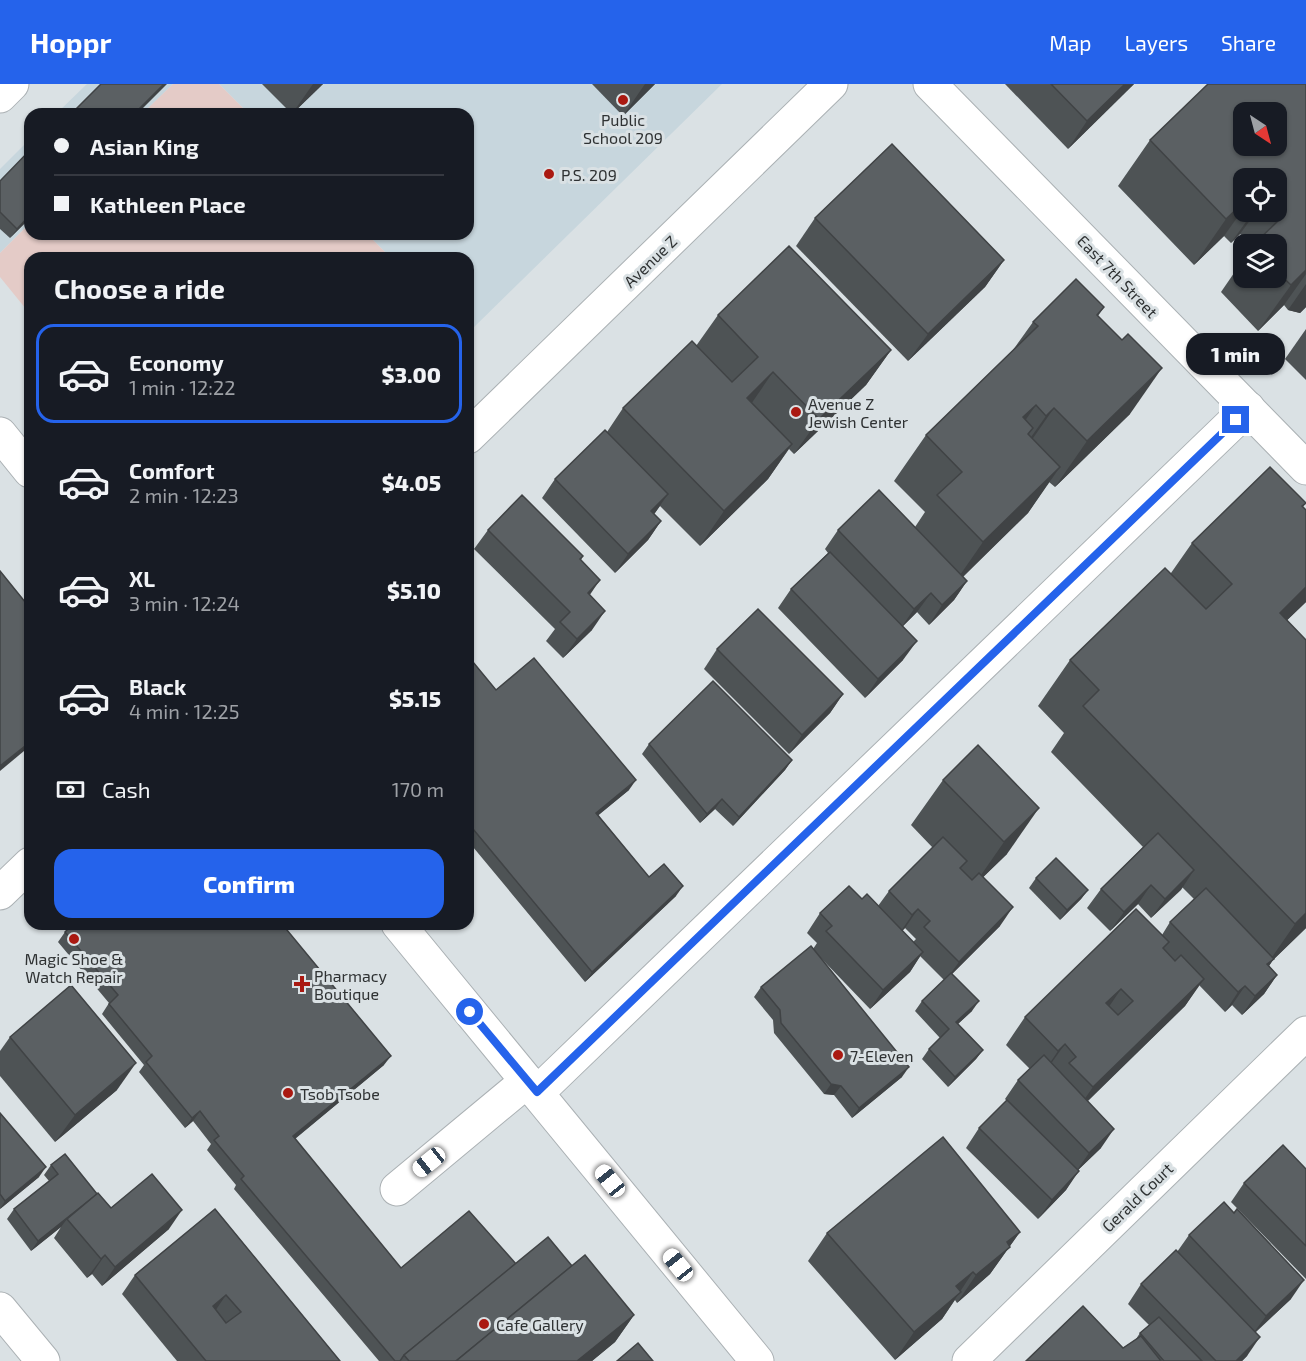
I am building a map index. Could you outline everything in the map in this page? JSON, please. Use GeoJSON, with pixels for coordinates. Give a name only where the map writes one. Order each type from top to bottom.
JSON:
{"type":"FeatureCollection","features":[{"type":"Feature","properties":{"kind":"street"},"geometry":{"type":"LineString","coordinates":[[0,96],[12,84]]}},
{"type":"Feature","properties":{"kind":"street","name":"Avenue Z"},"geometry":{"type":"LineString","coordinates":[[474,431],[831,84]]}},
{"type":"Feature","properties":{"kind":"street","name":"East 7th Street"},"geometry":{"type":"LineString","coordinates":[[930,84],[1306,468]]}},
{"type":"Feature","properties":{"kind":"street"},"geometry":{"type":"LineString","coordinates":[[397,1189],[532,1087],[1248,408]]}},
{"type":"Feature","properties":{"kind":"street"},"geometry":{"type":"LineString","coordinates":[[0,434],[24,464]]}},
{"type":"Feature","properties":{"kind":"street"},"geometry":{"type":"LineString","coordinates":[[0,893],[24,870]]}},
{"type":"Feature","properties":{"kind":"street"},"geometry":{"type":"LineString","coordinates":[[403,930],[757,1361]]}},
{"type":"Feature","properties":{"kind":"street","name":"Gerald Court"},"geometry":{"type":"LineString","coordinates":[[969,1361],[1306,1033]]}},
{"type":"Feature","properties":{"kind":"street"},"geometry":{"type":"LineString","coordinates":[[0,1309],[43,1361]]}},
{"type":"Feature","properties":{"kind":"shaded area"},"geometry":{"type":"Polygon","coordinates":[[[87,84],[173,84],[148,108],[62,108],[87,84]]]}},
{"type":"Feature","properties":{"kind":"shaded area"},"geometry":{"type":"Polygon","coordinates":[[[173,84],[219,84],[243,108],[148,108],[173,84]]]}},
{"type":"Feature","properties":{"kind":"shaded area","name":"P.S. 209"},"geometry":{"type":"Polygon","coordinates":[[[219,84],[722,84],[474,327],[474,252],[385,252],[373,240],[474,240],[474,108],[243,108],[219,84]]]}},
{"type":"Feature","properties":{"kind":"shaded area"},"geometry":{"type":"Polygon","coordinates":[[[24,145],[24,229],[0,253],[0,169],[24,145]]]}},
{"type":"Feature","properties":{"kind":"shaded area"},"geometry":{"type":"Polygon","coordinates":[[[24,229],[24,240],[373,240],[385,252],[24,252],[24,307],[0,277],[0,253],[24,229]]]}},
{"type":"Feature","properties":{"kind":"building"},"geometry":{"type":"Polygon","coordinates":[[[101,84],[164,84],[140,108],[77,108],[101,84]]]}},
{"type":"Feature","properties":{"kind":"building"},"geometry":{"type":"Polygon","coordinates":[[[1051,84],[1125,84],[1087,121],[1051,84]]]}},
{"type":"Feature","properties":{"kind":"building"},"geometry":{"type":"Polygon","coordinates":[[[1208,84],[1306,84],[1306,270],[1291,285],[1287,281],[1287,234],[1264,234],[1277,222],[1287,222],[1287,168],[1233,168],[1233,212],[1226,219],[1150,140],[1208,84]]]}},
{"type":"Feature","properties":{"kind":"building"},"geometry":{"type":"Polygon","coordinates":[[[892,144],[1004,260],[928,334],[815,218],[892,144]]]}},
{"type":"Feature","properties":{"kind":"building"},"geometry":{"type":"Polygon","coordinates":[[[24,156],[24,221],[17,229],[0,212],[0,181],[24,156]]]}},
{"type":"Feature","properties":{"kind":"building","name":"Avenue Z Jewish Center"},"geometry":{"type":"Polygon","coordinates":[[[789,246],[891,350],[819,419],[773,372],[747,398],[792,444],[724,511],[623,408],[692,341],[732,382],[758,357],[718,315],[789,246]]]}},
{"type":"Feature","properties":{"kind":"building"},"geometry":{"type":"Polygon","coordinates":[[[1076,279],[1104,307],[1097,315],[1122,340],[1128,334],[1162,368],[1087,441],[1054,408],[1046,416],[1036,405],[1023,417],[1033,428],[1028,434],[1060,467],[983,542],[937,495],[962,472],[926,435],[1038,326],[1033,322],[1076,279]]]}},
{"type":"Feature","properties":{"kind":"building"},"geometry":{"type":"Polygon","coordinates":[[[605,430],[668,494],[651,511],[661,521],[628,554],[555,479],[605,430]]]}},
{"type":"Feature","properties":{"kind":"building"},"geometry":{"type":"Polygon","coordinates":[[[1270,467],[1306,503],[1302,506],[1306,510],[1306,587],[1280,613],[1306,640],[1306,913],[1295,924],[1083,706],[1099,690],[1070,660],[1165,568],[1206,609],[1232,584],[1192,543],[1270,467]]]}},
{"type":"Feature","properties":{"kind":"building"},"geometry":{"type":"Polygon","coordinates":[[[879,490],[967,581],[942,605],[931,593],[914,609],[838,530],[879,490]]]}},
{"type":"Feature","properties":{"kind":"building"},"geometry":{"type":"Polygon","coordinates":[[[522,495],[583,556],[580,559],[600,580],[588,593],[605,611],[577,639],[560,622],[570,612],[488,530],[522,495]]]}},
{"type":"Feature","properties":{"kind":"building"},"geometry":{"type":"Polygon","coordinates":[[[830,552],[917,641],[878,679],[791,589],[830,552]]]}},
{"type":"Feature","properties":{"kind":"building"},"geometry":{"type":"Polygon","coordinates":[[[0,571],[24,601],[24,747],[0,766],[0,571]]]}},
{"type":"Feature","properties":{"kind":"building"},"geometry":{"type":"Polygon","coordinates":[[[758,609],[843,694],[802,735],[717,649],[758,609]]]}},
{"type":"Feature","properties":{"kind":"building"},"geometry":{"type":"Polygon","coordinates":[[[534,658],[636,780],[596,813],[649,877],[664,864],[683,886],[592,972],[474,830],[474,663],[496,690],[534,658]]]}},
{"type":"Feature","properties":{"kind":"building"},"geometry":{"type":"Polygon","coordinates":[[[713,681],[792,760],[739,817],[722,799],[707,814],[649,744],[713,681]]]}},
{"type":"Feature","properties":{"kind":"building"},"geometry":{"type":"Polygon","coordinates":[[[978,745],[1039,808],[1004,842],[943,780],[978,745]]]}},
{"type":"Feature","properties":{"kind":"building"},"geometry":{"type":"Polygon","coordinates":[[[1158,833],[1194,870],[1165,899],[1151,885],[1124,912],[1101,889],[1158,833]]]}},
{"type":"Feature","properties":{"kind":"building"},"geometry":{"type":"Polygon","coordinates":[[[943,837],[967,861],[960,868],[972,880],[979,873],[1013,907],[959,962],[924,927],[930,921],[918,909],[912,915],[889,891],[943,837]]]}},
{"type":"Feature","properties":{"kind":"building"},"geometry":{"type":"Polygon","coordinates":[[[1056,858],[1088,890],[1067,910],[1036,878],[1056,858]]]}},
{"type":"Feature","properties":{"kind":"building"},"geometry":{"type":"Polygon","coordinates":[[[849,886],[862,899],[867,894],[923,952],[883,990],[826,931],[832,926],[820,913],[849,886]]]}},
{"type":"Feature","properties":{"kind":"building"},"geometry":{"type":"Polygon","coordinates":[[[1206,888],[1274,959],[1267,964],[1277,975],[1255,996],[1245,986],[1238,992],[1170,922],[1206,888]]]}},
{"type":"Feature","properties":{"kind":"building"},"geometry":{"type":"Polygon","coordinates":[[[1136,909],[1169,942],[1163,948],[1175,961],[1181,955],[1204,979],[1093,1087],[1069,1063],[1076,1057],[1065,1044],[1058,1051],[1025,1017],[1136,909]],[[1121,989],[1106,1003],[1118,1015],[1133,1001],[1121,989]]]}},
{"type":"Feature","properties":{"kind":"building"},"geometry":{"type":"Polygon","coordinates":[[[67,930],[287,930],[391,1056],[293,1136],[401,1268],[469,1211],[516,1264],[404,1355],[400,1361],[395,1361],[241,1179],[244,1176],[214,1140],[219,1136],[200,1111],[192,1118],[146,1062],[152,1056],[109,1004],[118,995],[65,932],[67,930]]]}},
{"type":"Feature","properties":{"kind":"building","name":"7-Eleven"},"geometry":{"type":"Polygon","coordinates":[[[811,946],[909,1067],[859,1108],[841,1086],[831,1084],[781,1023],[780,1010],[761,987],[811,946]]]}},
{"type":"Feature","properties":{"kind":"building"},"geometry":{"type":"Polygon","coordinates":[[[951,973],[979,1001],[956,1022],[983,1050],[955,1077],[929,1049],[949,1029],[922,1001],[951,973]]]}},
{"type":"Feature","properties":{"kind":"building"},"geometry":{"type":"Polygon","coordinates":[[[71,985],[136,1063],[75,1115],[10,1037],[71,985]]]}},
{"type":"Feature","properties":{"kind":"building"},"geometry":{"type":"Polygon","coordinates":[[[1044,1055],[1114,1129],[1089,1153],[1018,1080],[1044,1055]]]}},
{"type":"Feature","properties":{"kind":"building"},"geometry":{"type":"Polygon","coordinates":[[[1007,1100],[1079,1171],[1052,1200],[979,1128],[1007,1100]]]}},
{"type":"Feature","properties":{"kind":"building"},"geometry":{"type":"Polygon","coordinates":[[[0,1113],[46,1167],[5,1201],[0,1194],[0,1113]]]}},
{"type":"Feature","properties":{"kind":"building"},"geometry":{"type":"Polygon","coordinates":[[[943,1137],[1020,1232],[1007,1242],[1010,1247],[976,1275],[973,1272],[956,1286],[961,1292],[914,1332],[827,1233],[943,1137]]]}},
{"type":"Feature","properties":{"kind":"building"},"geometry":{"type":"Polygon","coordinates":[[[1283,1145],[1306,1169],[1306,1246],[1244,1183],[1283,1145]]]}},
{"type":"Feature","properties":{"kind":"building"},"geometry":{"type":"Polygon","coordinates":[[[65,1154],[97,1194],[38,1241],[14,1209],[58,1174],[51,1165],[65,1154]]]}},
{"type":"Feature","properties":{"kind":"building"},"geometry":{"type":"Polygon","coordinates":[[[152,1174],[182,1210],[115,1267],[105,1255],[101,1259],[67,1219],[98,1193],[111,1208],[152,1174]]]}},
{"type":"Feature","properties":{"kind":"building"},"geometry":{"type":"Polygon","coordinates":[[[1224,1202],[1234,1213],[1237,1209],[1304,1280],[1266,1316],[1189,1235],[1224,1202]]]}},
{"type":"Feature","properties":{"kind":"building"},"geometry":{"type":"Polygon","coordinates":[[[215,1209],[340,1361],[206,1361],[135,1275],[215,1209]],[[226,1295],[213,1306],[226,1323],[241,1312],[226,1295]]]}},
{"type":"Feature","properties":{"kind":"building","name":"Cafe Gallery"},"geometry":{"type":"Polygon","coordinates":[[[548,1237],[572,1266],[456,1361],[409,1361],[404,1355],[548,1237]]]}},
{"type":"Feature","properties":{"kind":"building"},"geometry":{"type":"Polygon","coordinates":[[[1176,1250],[1260,1337],[1236,1361],[1216,1361],[1141,1284],[1176,1250]]]}},
{"type":"Feature","properties":{"kind":"building"},"geometry":{"type":"Polygon","coordinates":[[[585,1255],[634,1315],[577,1361],[456,1361],[585,1255]]]}},
{"type":"Feature","properties":{"kind":"building"},"geometry":{"type":"Polygon","coordinates":[[[1083,1306],[1123,1348],[1141,1336],[1161,1361],[1026,1361],[1083,1306]]]}},
{"type":"Feature","properties":{"kind":"building"},"geometry":{"type":"Polygon","coordinates":[[[1159,1317],[1202,1361],[1164,1361],[1140,1333],[1159,1317]]]}},
{"type":"Feature","properties":{"kind":"building"},"geometry":{"type":"Polygon","coordinates":[[[638,1343],[653,1361],[617,1361],[638,1343]]]}},
{"type":"Feature","properties":{"kind":"place","name":"Public School 209"},"geometry":{"type":"Point","coordinates":[623,100]}},
{"type":"Feature","properties":{"kind":"place","name":"P.S. 209"},"geometry":{"type":"Point","coordinates":[549,174]}},
{"type":"Feature","properties":{"kind":"place","name":"Avenue Z Jewish Center"},"geometry":{"type":"Point","coordinates":[796,412]}},
{"type":"Feature","properties":{"kind":"place","name":"Magic Shoe & Watch Repair"},"geometry":{"type":"Point","coordinates":[74,939]}},
{"type":"Feature","properties":{"kind":"place","name":"Pharmacy Boutique"},"geometry":{"type":"Point","coordinates":[302,984]}},
{"type":"Feature","properties":{"kind":"place","name":"7-Eleven"},"geometry":{"type":"Point","coordinates":[838,1055]}},
{"type":"Feature","properties":{"kind":"place","name":"Tsob Tsobe"},"geometry":{"type":"Point","coordinates":[288,1093]}},
{"type":"Feature","properties":{"kind":"place","name":"Cafe Gallery"},"geometry":{"type":"Point","coordinates":[484,1324]}},
{"type":"Feature","properties":{"kind":"route"},"geometry":{"type":"LineString","coordinates":[[470,1012],[537,1092],[1236,420]]}}]}
